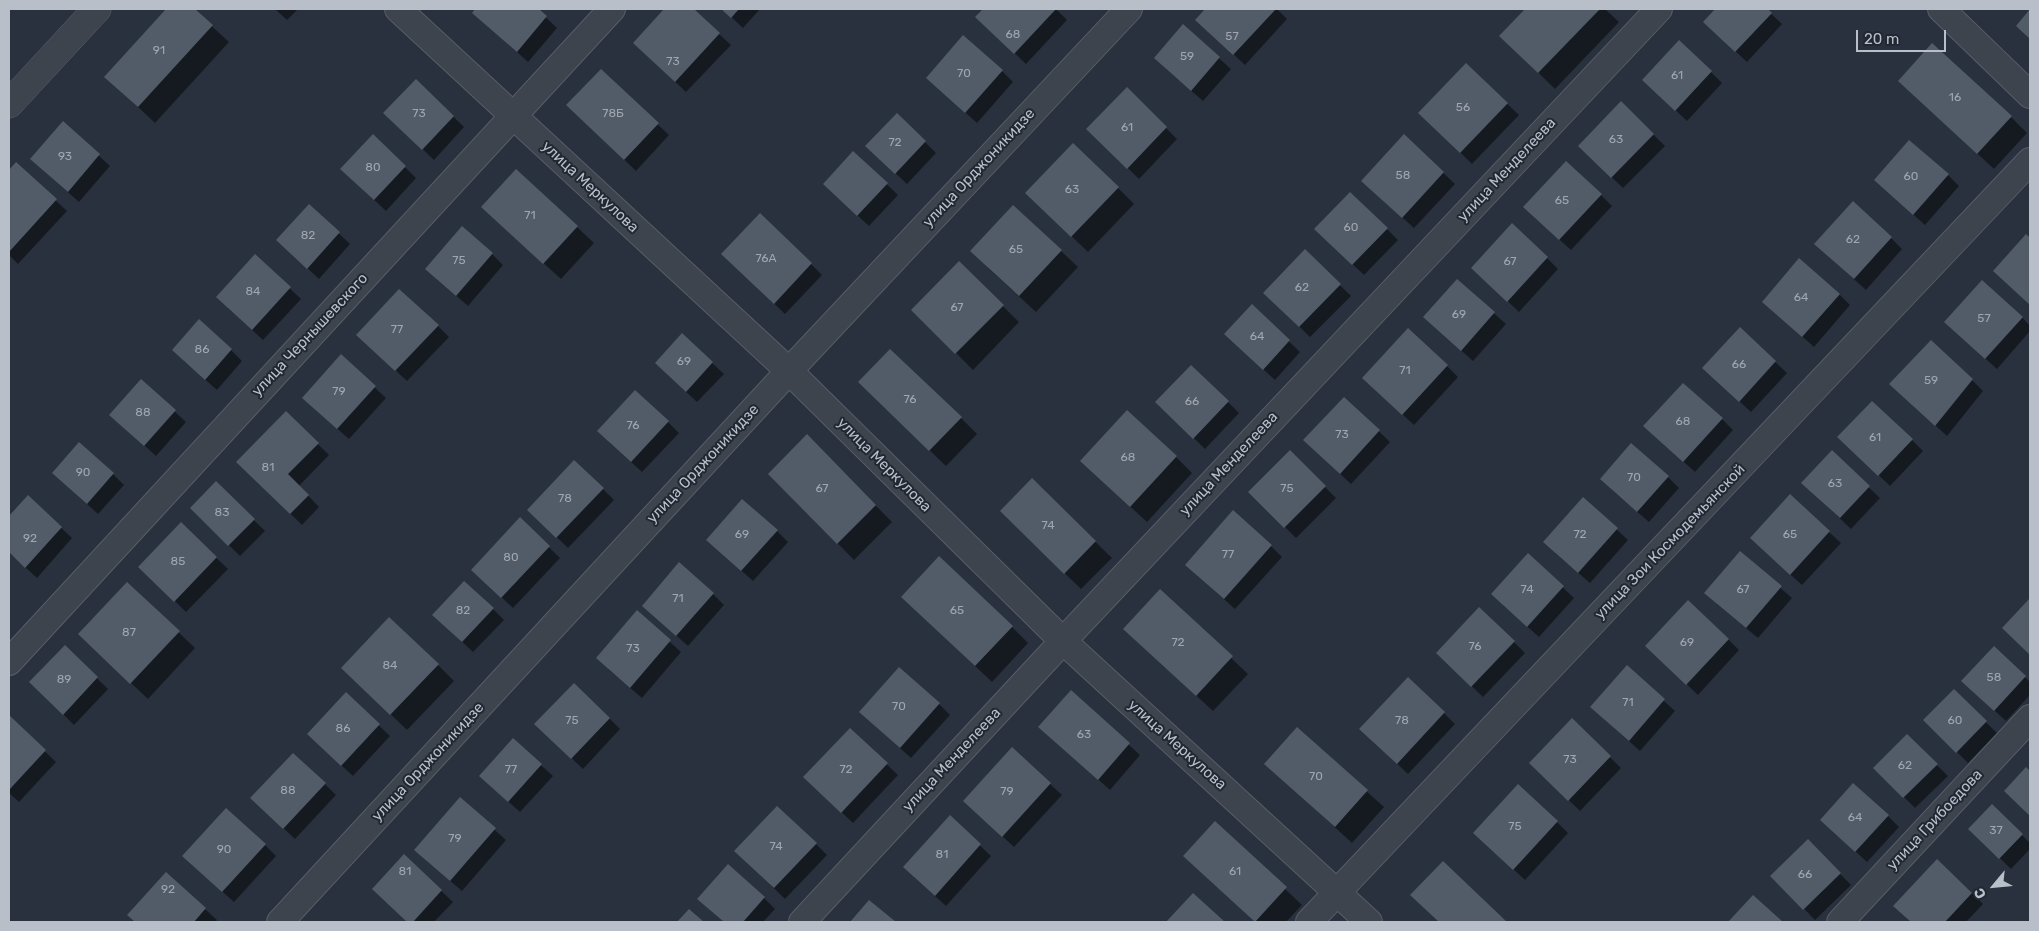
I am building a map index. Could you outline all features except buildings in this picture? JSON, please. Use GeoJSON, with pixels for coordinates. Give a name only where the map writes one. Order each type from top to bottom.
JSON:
{"type":"FeatureCollection","features":[{"type":"Feature","properties":{"kind":"street"},"geometry":{"type":"LineString","coordinates":[[9,104],[98,9]]}},
{"type":"Feature","properties":{"kind":"street","name":"улица Меркулова"},"geometry":{"type":"LineString","coordinates":[[398,9],[789,371],[1063,640],[1369,922]]}},
{"type":"Feature","properties":{"kind":"street","name":"улица Чернышевского"},"geometry":{"type":"LineString","coordinates":[[9,662],[512,115],[612,9]]}},
{"type":"Feature","properties":{"kind":"street","name":"улица Орджоникидзе"},"geometry":{"type":"LineString","coordinates":[[280,922],[789,371],[1129,9]]}},
{"type":"Feature","properties":{"kind":"street","name":"улица Менделеева"},"geometry":{"type":"LineString","coordinates":[[802,922],[1063,640],[1659,9]]}},
{"type":"Feature","properties":{"kind":"street"},"geometry":{"type":"LineString","coordinates":[[1941,9],[2030,95]]}},
{"type":"Feature","properties":{"kind":"street","name":"улица Зои Космодемьянской"},"geometry":{"type":"LineString","coordinates":[[1309,922],[2030,162]]}},
{"type":"Feature","properties":{"kind":"street","name":"улица Грибоедова"},"geometry":{"type":"LineString","coordinates":[[1840,922],[2030,718]]}}]}
